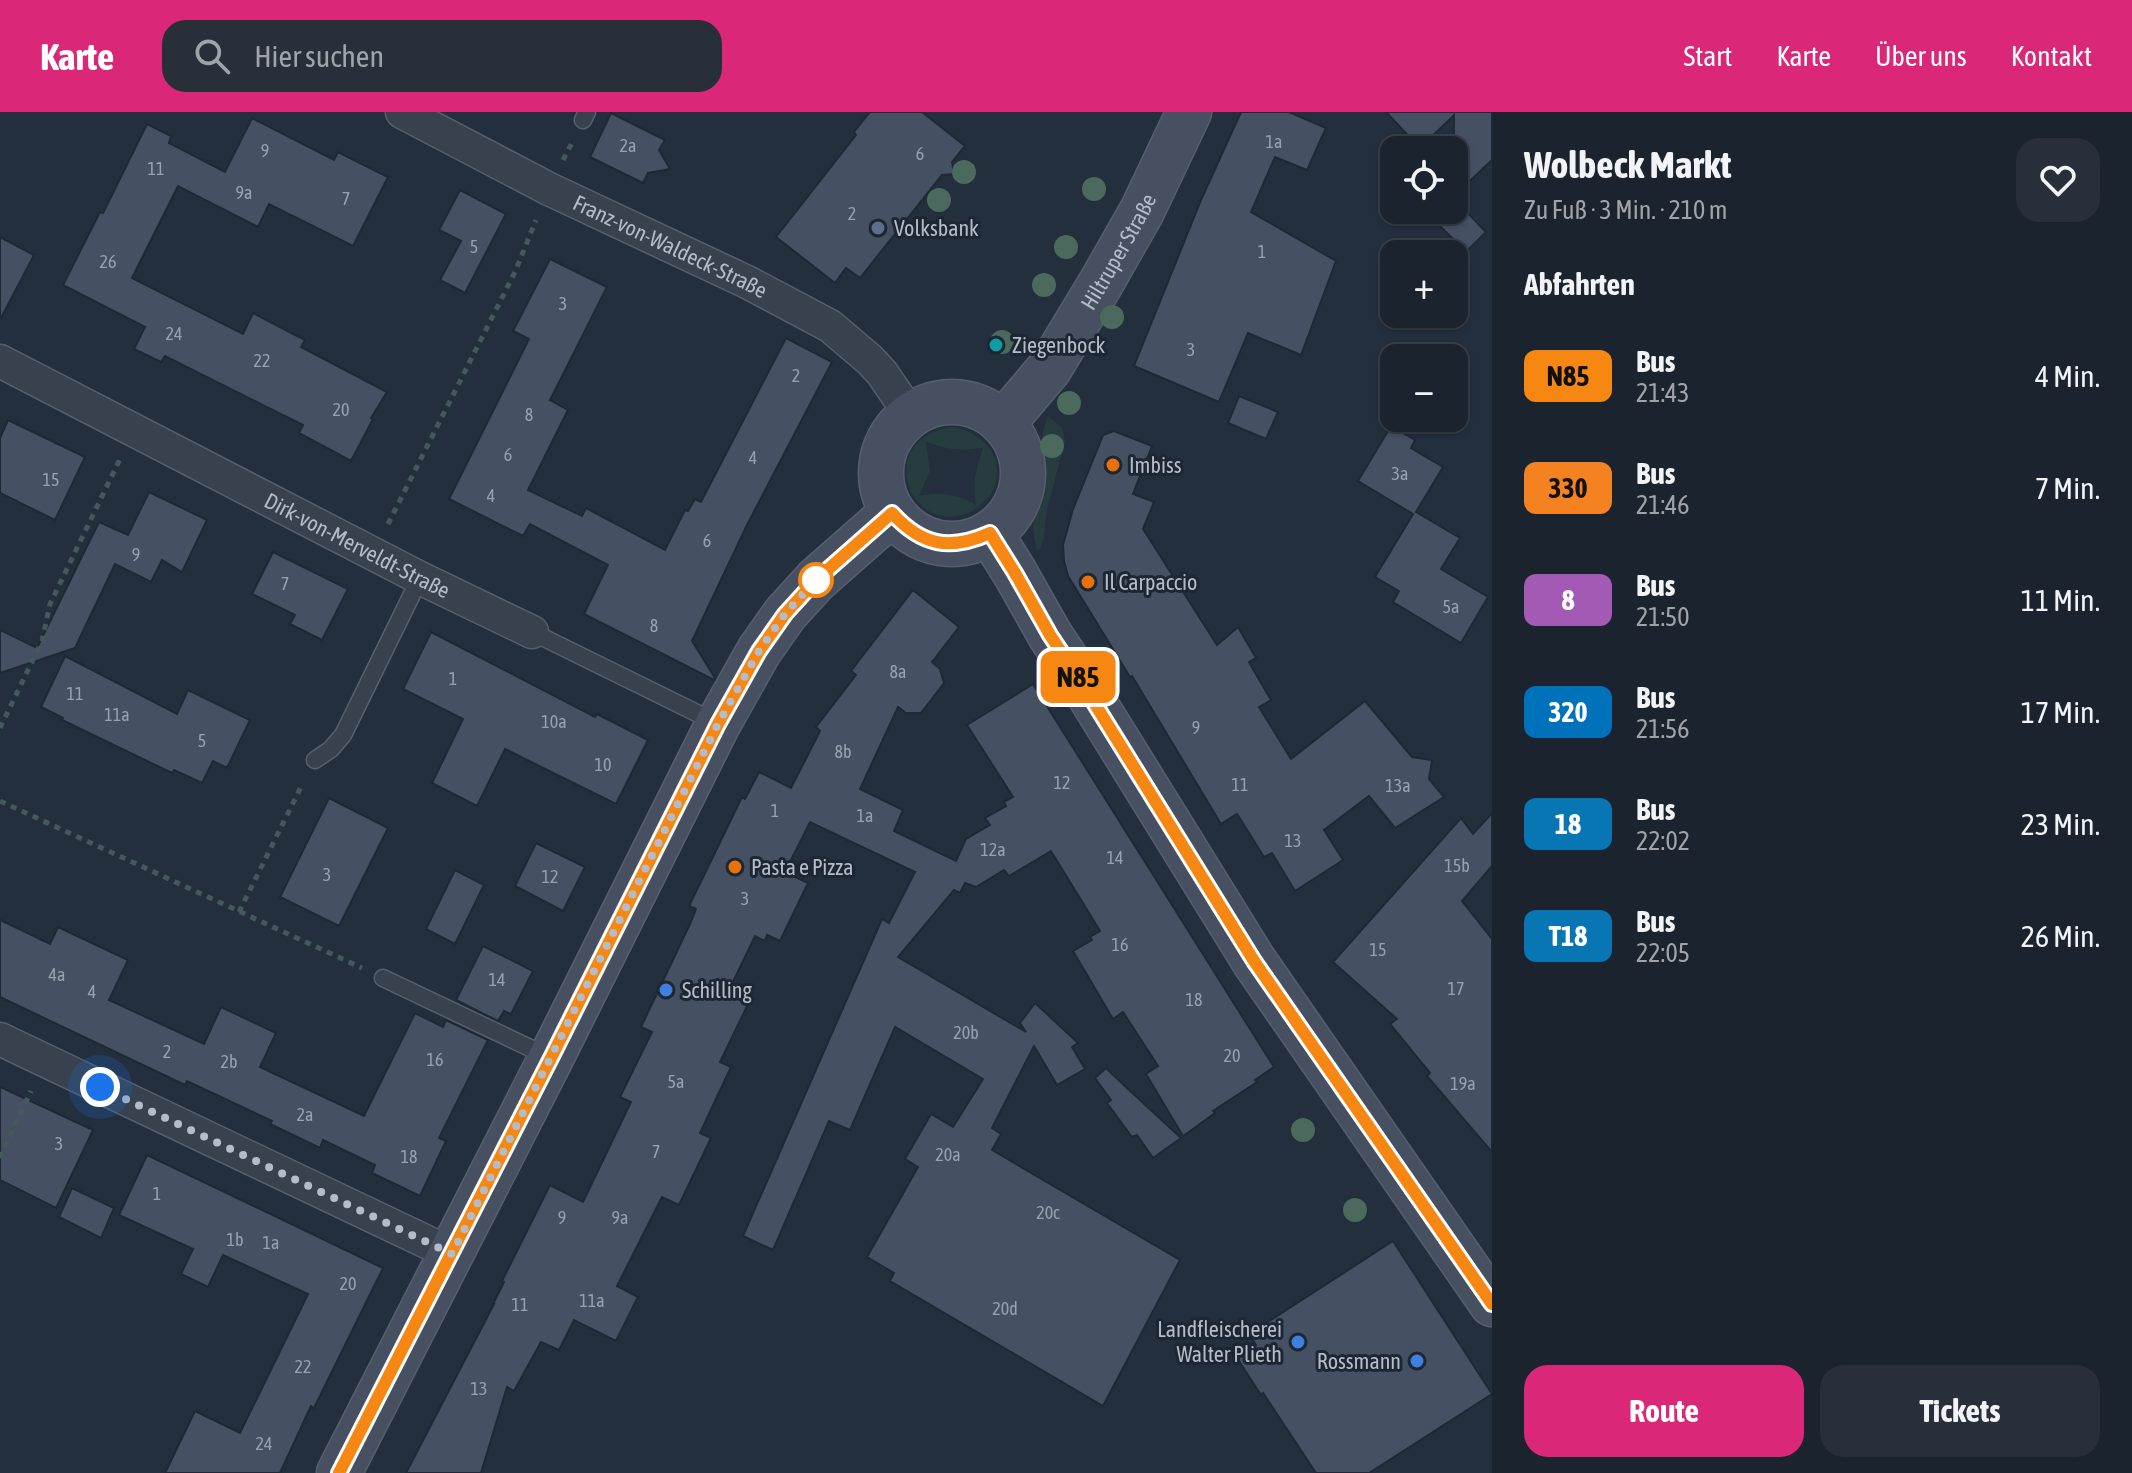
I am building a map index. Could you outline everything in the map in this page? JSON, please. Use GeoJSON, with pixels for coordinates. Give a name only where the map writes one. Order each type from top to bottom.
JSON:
{"type":"FeatureCollection","features":[{"type":"Feature","properties":{"kind":"street","name":"Franz-von-Waldeck-Straße"},"geometry":{"type":"LineString","coordinates":[[402,112],[549,189],[747,282],[830,326],[882,373],[910,414]]}},
{"type":"Feature","properties":{"kind":"street","name":"Hiltruper Straße"},"geometry":{"type":"LineString","coordinates":[[1004,422],[1049,369],[1101,283],[1142,211],[1189,112]]}},
{"type":"Feature","properties":{"kind":"street","name":"Dirk-von-Merveldt-Straße"},"geometry":{"type":"LineString","coordinates":[[0,361],[420,578],[532,632]]}},
{"type":"Feature","properties":{"kind":"street"},"geometry":{"type":"LineString","coordinates":[[942,401],[961,401],[979,406],[1004,422],[1017,442],[1023,463],[1023,486],[1015,508],[1002,524],[970,542],[948,544],[924,539],[906,528],[892,513],[881,483],[883,450],[894,430],[910,414],[942,401]]}},
{"type":"Feature","properties":{"kind":"street"},"geometry":{"type":"LineString","coordinates":[[339,1473],[718,724],[759,651],[785,614],[816,580],[892,513]]}},
{"type":"Feature","properties":{"kind":"street"},"geometry":{"type":"LineString","coordinates":[[990,533],[1050,635],[1254,961],[1492,1304]]}},
{"type":"Feature","properties":{"kind":"street"},"geometry":{"type":"LineString","coordinates":[[0,1039],[452,1254]]}},
{"type":"Feature","properties":{"kind":"lane"},"geometry":{"type":"LineString","coordinates":[[315,760],[331,749],[343,735],[420,578]]}},
{"type":"Feature","properties":{"kind":"lane","name":"Dirk-von-Merveldt-Straße"},"geometry":{"type":"LineString","coordinates":[[532,632],[718,724]]}},
{"type":"Feature","properties":{"kind":"lane"},"geometry":{"type":"LineString","coordinates":[[383,978],[551,1058]]}},
{"type":"Feature","properties":{"kind":"path"},"geometry":{"type":"LineString","coordinates":[[373,553],[515,272],[549,189],[585,116]]}},
{"type":"Feature","properties":{"kind":"path"},"geometry":{"type":"LineString","coordinates":[[0,728],[42,641],[50,604],[133,431]]}},
{"type":"Feature","properties":{"kind":"path"},"geometry":{"type":"LineString","coordinates":[[239,912],[315,760]]}},
{"type":"Feature","properties":{"kind":"path"},"geometry":{"type":"LineString","coordinates":[[0,801],[383,978]]}},
{"type":"Feature","properties":{"kind":"path"},"geometry":{"type":"LineString","coordinates":[[0,1158],[45,1061]]}},
{"type":"Feature","properties":{"kind":"green space"},"geometry":{"type":"Polygon","coordinates":[[[1048,416],[1062,428],[1065,441],[1047,510],[1044,537],[1037,550],[1034,515],[1042,439],[1048,416]]]}},
{"type":"Feature","properties":{"kind":"green space"},"geometry":{"type":"Polygon","coordinates":[[[952,427],[963,430],[981,440],[994,456],[997,476],[994,488],[976,509],[947,517],[929,511],[916,500],[908,484],[907,466],[913,449],[928,435],[952,427]],[[926,441],[930,471],[919,496],[949,495],[976,505],[975,476],[983,448],[954,449],[926,441]]]}},
{"type":"Feature","properties":{"kind":"building"},"geometry":{"type":"Polygon","coordinates":[[[870,112],[922,112],[965,146],[952,162],[954,174],[942,175],[860,278],[846,268],[835,283],[776,237],[856,135],[854,132],[870,112]]]}},
{"type":"Feature","properties":{"kind":"building"},"geometry":{"type":"Polygon","coordinates":[[[1241,112],[1289,112],[1326,128],[1307,170],[1275,157],[1251,212],[1336,261],[1301,355],[1248,333],[1219,402],[1134,366],[1201,200],[1241,112]]]}},
{"type":"Feature","properties":{"kind":"building"},"geometry":{"type":"Polygon","coordinates":[[[1386,112],[1492,112],[1492,160],[1468,183],[1468,136],[1454,136],[1454,115],[1432,136],[1409,136],[1386,112]]]}},
{"type":"Feature","properties":{"kind":"building"},"geometry":{"type":"Polygon","coordinates":[[[611,113],[665,140],[659,150],[670,169],[648,173],[643,183],[590,157],[611,113]]]}},
{"type":"Feature","properties":{"kind":"building"},"geometry":{"type":"Polygon","coordinates":[[[252,118],[334,160],[338,152],[388,177],[353,246],[269,204],[258,227],[178,186],[132,278],[243,334],[253,313],[305,340],[301,347],[387,392],[351,461],[299,433],[303,425],[165,356],[161,362],[134,349],[145,327],[63,285],[147,124],[171,136],[169,143],[225,172],[252,118]]]}},
{"type":"Feature","properties":{"kind":"building"},"geometry":{"type":"Polygon","coordinates":[[[460,190],[506,214],[465,293],[440,280],[461,241],[439,230],[460,190]]]}},
{"type":"Feature","properties":{"kind":"building"},"geometry":{"type":"Polygon","coordinates":[[[1468,213],[1486,232],[1468,250],[1468,240],[1454,240],[1438,224],[1468,224],[1468,213]]]}},
{"type":"Feature","properties":{"kind":"building"},"geometry":{"type":"Polygon","coordinates":[[[0,237],[34,255],[0,320],[0,237]]]}},
{"type":"Feature","properties":{"kind":"building"},"geometry":{"type":"Polygon","coordinates":[[[550,259],[607,287],[550,400],[568,410],[528,490],[582,516],[586,508],[665,550],[685,510],[688,511],[695,499],[701,502],[786,338],[832,362],[747,525],[692,641],[714,680],[584,614],[608,565],[530,524],[523,536],[449,499],[529,339],[513,331],[550,259]]]}},
{"type":"Feature","properties":{"kind":"building"},"geometry":{"type":"Polygon","coordinates":[[[1239,396],[1278,412],[1266,439],[1228,423],[1239,396]]]}},
{"type":"Feature","properties":{"kind":"building"},"geometry":{"type":"Polygon","coordinates":[[[8,420],[85,457],[55,520],[0,493],[0,438],[8,420]]]}},
{"type":"Feature","properties":{"kind":"building"},"geometry":{"type":"Polygon","coordinates":[[[1114,431],[1152,446],[1133,494],[1154,502],[1143,529],[1217,645],[1238,627],[1256,658],[1249,662],[1271,700],[1259,707],[1291,759],[1365,701],[1412,757],[1432,760],[1429,779],[1444,797],[1395,828],[1369,796],[1324,830],[1343,860],[1295,891],[1272,853],[1264,857],[1237,814],[1221,824],[1068,576],[1063,545],[1073,509],[1103,435],[1114,431]]]}},
{"type":"Feature","properties":{"kind":"building"},"geometry":{"type":"Polygon","coordinates":[[[1387,432],[1401,432],[1415,440],[1411,448],[1443,467],[1416,512],[1460,538],[1441,569],[1488,597],[1461,643],[1393,602],[1399,591],[1375,577],[1413,514],[1358,481],[1387,432]]]}},
{"type":"Feature","properties":{"kind":"building"},"geometry":{"type":"Polygon","coordinates":[[[149,492],[207,520],[182,572],[162,560],[151,582],[115,564],[75,648],[0,673],[0,630],[37,648],[99,522],[128,535],[149,492]]]}},
{"type":"Feature","properties":{"kind":"building"},"geometry":{"type":"Polygon","coordinates":[[[273,552],[348,589],[322,640],[290,624],[295,615],[252,594],[273,552]]]}},
{"type":"Feature","properties":{"kind":"building"},"geometry":{"type":"Polygon","coordinates":[[[913,590],[959,627],[932,662],[940,669],[944,683],[921,713],[906,713],[898,707],[860,789],[903,810],[894,831],[956,861],[966,839],[990,825],[985,818],[1006,806],[1004,802],[1013,797],[967,725],[1033,684],[1274,1067],[1183,1136],[1146,1074],[1158,1066],[1123,1012],[1113,1019],[1073,951],[1092,940],[1090,937],[1100,931],[1051,851],[1009,876],[1004,870],[976,887],[965,883],[960,893],[954,890],[898,957],[1026,1032],[1020,1023],[1035,1003],[1078,1043],[1072,1047],[1085,1069],[1057,1085],[1034,1046],[992,1128],[1001,1134],[992,1150],[1180,1260],[1103,1406],[890,1281],[894,1273],[867,1257],[918,1167],[905,1159],[931,1114],[953,1127],[983,1079],[895,1027],[850,1130],[829,1121],[773,1250],[743,1236],[882,919],[889,923],[915,872],[810,822],[785,872],[808,883],[780,941],[767,935],[765,941],[755,936],[730,988],[751,998],[720,1062],[731,1067],[700,1133],[711,1138],[679,1205],[662,1197],[617,1286],[638,1297],[616,1341],[574,1320],[559,1350],[541,1342],[514,1391],[507,1387],[481,1473],[406,1473],[494,1304],[502,1281],[550,1185],[583,1202],[631,1102],[620,1097],[652,1032],[641,1027],[696,909],[689,906],[742,797],[745,799],[759,772],[791,788],[820,731],[816,727],[856,675],[851,671],[913,590]]]}},
{"type":"Feature","properties":{"kind":"building"},"geometry":{"type":"Polygon","coordinates":[[[431,632],[595,717],[597,714],[648,740],[616,804],[505,749],[477,806],[432,783],[463,719],[403,689],[431,632]]]}},
{"type":"Feature","properties":{"kind":"building"},"geometry":{"type":"Polygon","coordinates":[[[65,656],[177,714],[188,690],[250,720],[227,768],[213,761],[202,783],[174,770],[172,773],[41,707],[65,656]]]}},
{"type":"Feature","properties":{"kind":"building"},"geometry":{"type":"Polygon","coordinates":[[[329,798],[388,828],[339,926],[280,897],[329,798]]]}},
{"type":"Feature","properties":{"kind":"building"},"geometry":{"type":"Polygon","coordinates":[[[1492,813],[1492,866],[1462,901],[1492,939],[1492,1152],[1427,1076],[1430,1073],[1390,1024],[1397,1019],[1333,962],[1461,818],[1473,834],[1492,813]]]}},
{"type":"Feature","properties":{"kind":"building"},"geometry":{"type":"Polygon","coordinates":[[[536,843],[585,867],[563,911],[515,886],[536,843]]]}},
{"type":"Feature","properties":{"kind":"building"},"geometry":{"type":"Polygon","coordinates":[[[455,870],[484,885],[455,944],[426,929],[455,870]]]}},
{"type":"Feature","properties":{"kind":"building"},"geometry":{"type":"Polygon","coordinates":[[[0,920],[50,944],[58,927],[128,960],[109,1000],[204,1044],[221,1007],[276,1033],[260,1067],[364,1116],[415,1013],[443,1027],[446,1020],[488,1040],[439,1138],[446,1141],[420,1196],[372,1173],[375,1165],[323,1140],[320,1148],[270,1124],[272,1121],[187,1081],[185,1085],[0,997],[0,920]]]}},
{"type":"Feature","properties":{"kind":"building"},"geometry":{"type":"Polygon","coordinates":[[[483,946],[533,971],[511,1014],[504,1011],[498,1021],[456,1000],[483,946]]]}},
{"type":"Feature","properties":{"kind":"building"},"geometry":{"type":"Polygon","coordinates":[[[1106,1068],[1181,1138],[1153,1158],[1137,1135],[1132,1137],[1107,1103],[1111,1100],[1095,1078],[1106,1068]]]}},
{"type":"Feature","properties":{"kind":"building"},"geometry":{"type":"Polygon","coordinates":[[[0,1087],[93,1130],[56,1208],[0,1180],[0,1087]]]}},
{"type":"Feature","properties":{"kind":"building"},"geometry":{"type":"Polygon","coordinates":[[[147,1155],[383,1268],[280,1473],[165,1473],[195,1411],[240,1433],[308,1294],[223,1255],[208,1287],[181,1274],[193,1249],[119,1215],[147,1155]]]}},
{"type":"Feature","properties":{"kind":"building"},"geometry":{"type":"Polygon","coordinates":[[[72,1188],[114,1208],[101,1238],[59,1217],[72,1188]]]}},
{"type":"Feature","properties":{"kind":"building","name":"Rossmann"},"geometry":{"type":"Polygon","coordinates":[[[1393,1241],[1492,1394],[1369,1473],[1316,1473],[1237,1358],[1256,1345],[1249,1334],[1393,1241]]]}},
{"type":"Feature","properties":{"kind":"bus line","name":"N85"},"geometry":{"type":"LineString","coordinates":[[339,1473],[718,724],[759,651],[785,614],[816,580],[892,513],[906,528],[924,539],[948,544],[970,542],[990,533],[1050,635],[1254,961],[1492,1304]]}},
{"type":"Feature","properties":{"kind":"place","name":"Volksbank"},"geometry":{"type":"Point","coordinates":[878,228]}},
{"type":"Feature","properties":{"kind":"place","name":"Ziegenbock"},"geometry":{"type":"Point","coordinates":[996,345]}},
{"type":"Feature","properties":{"kind":"place","name":"Imbiss"},"geometry":{"type":"Point","coordinates":[1113,465]}},
{"type":"Feature","properties":{"kind":"place","name":"Il Carpaccio"},"geometry":{"type":"Point","coordinates":[1088,582]}},
{"type":"Feature","properties":{"kind":"place","name":"Pasta e Pizza"},"geometry":{"type":"Point","coordinates":[735,867]}},
{"type":"Feature","properties":{"kind":"place","name":"Schilling"},"geometry":{"type":"Point","coordinates":[666,990]}},
{"type":"Feature","properties":{"kind":"place","name":"Landfleischerei Walter Plieth"},"geometry":{"type":"Point","coordinates":[1298,1342]}},
{"type":"Feature","properties":{"kind":"place","name":"Rossmann"},"geometry":{"type":"Point","coordinates":[1417,1361]}},
{"type":"Feature","properties":{"kind":"route"},"geometry":{"type":"LineString","coordinates":[[100,1087],[452,1254],[718,724],[759,651],[785,614],[816,580]]}}]}
